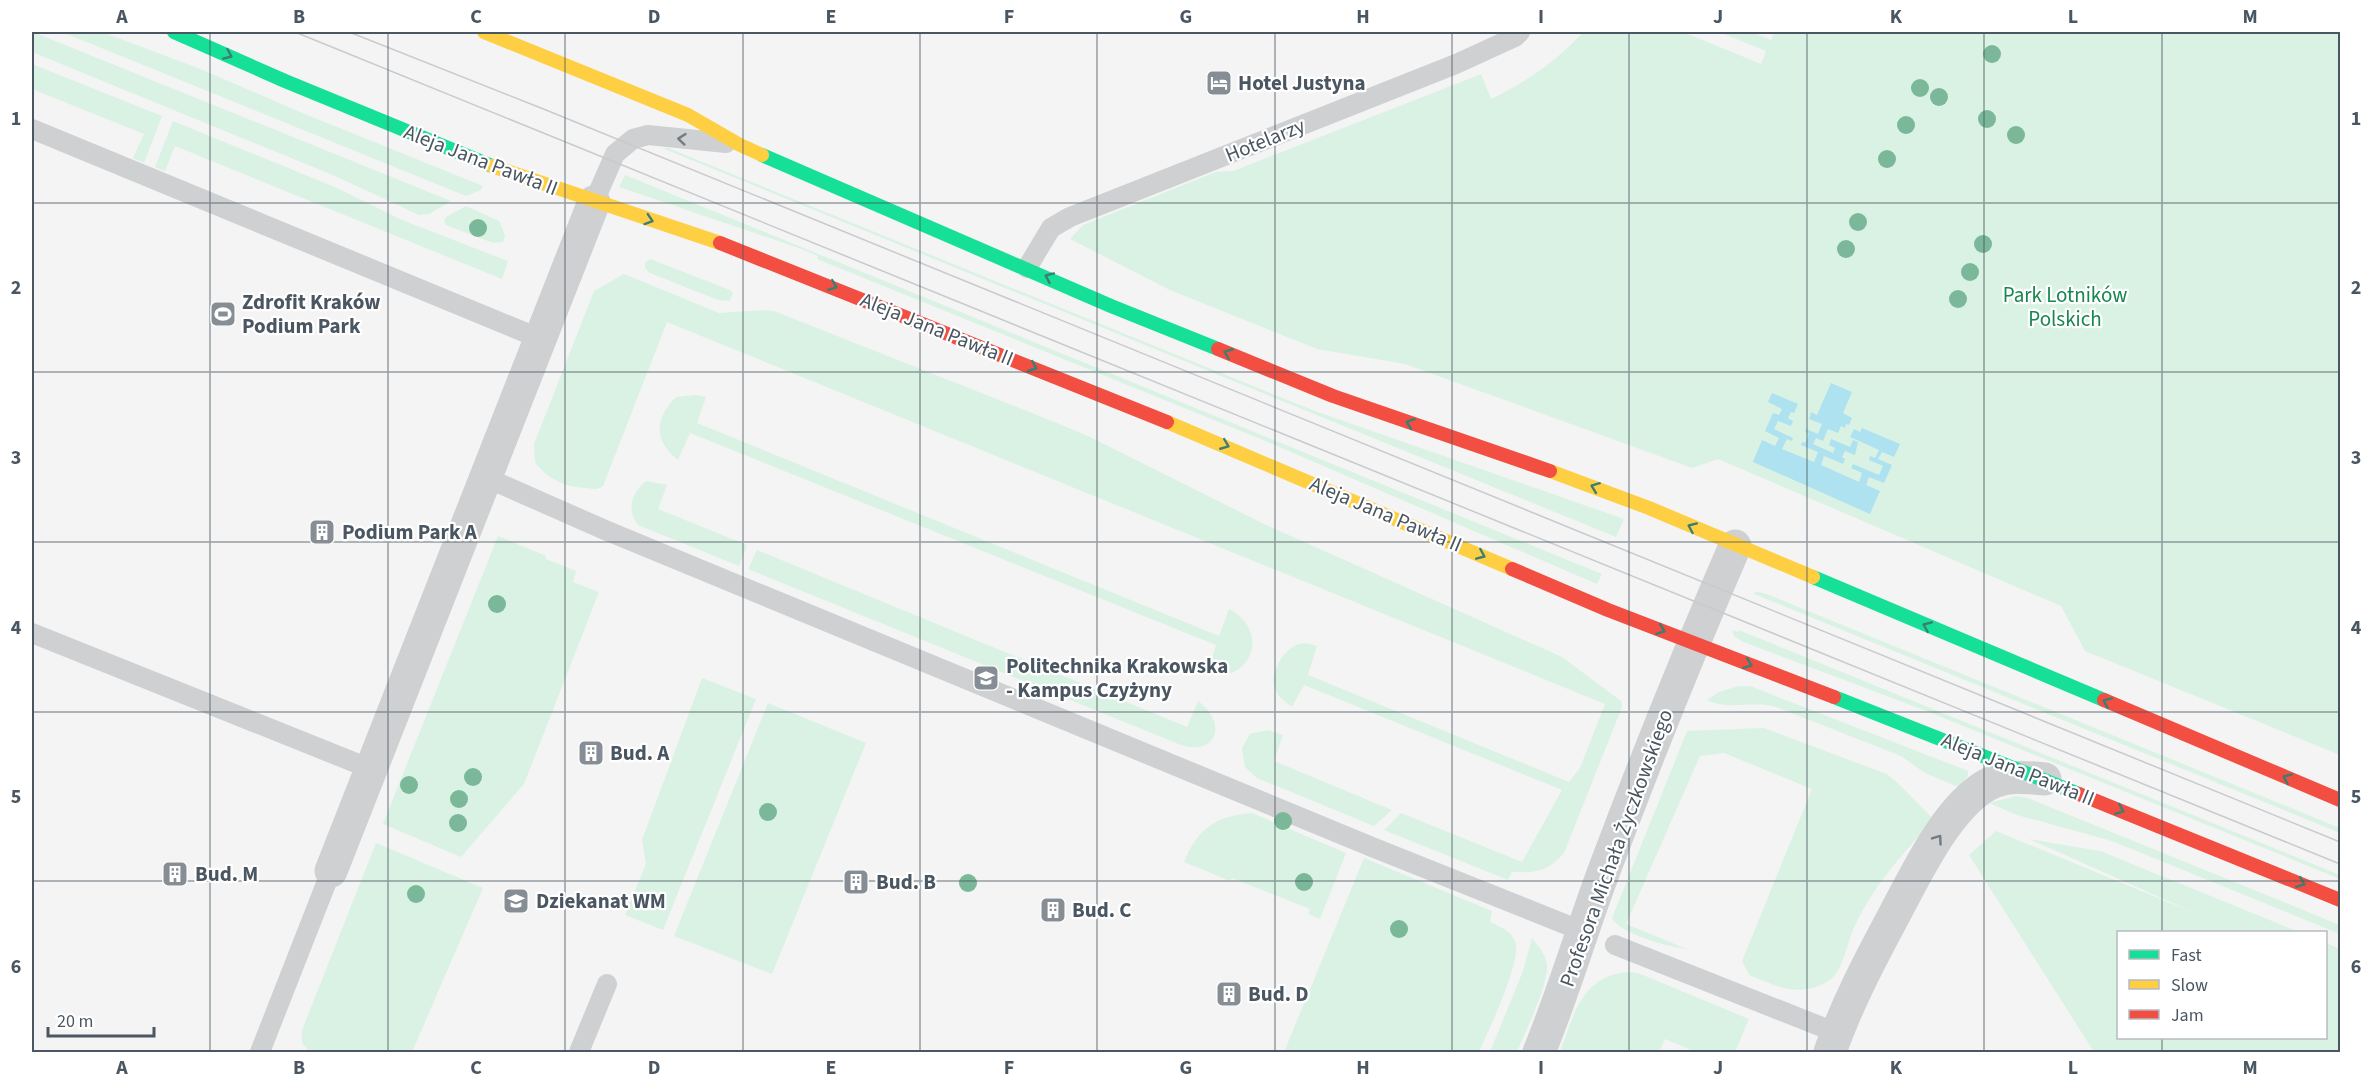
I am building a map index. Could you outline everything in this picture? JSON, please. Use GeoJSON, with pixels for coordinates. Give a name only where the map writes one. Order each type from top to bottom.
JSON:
{"type":"FeatureCollection","features":[{"type":"Feature","properties":{"kind":"main road","name":"Aleja Jana Pawła II"},"geometry":{"type":"LineString","coordinates":[[174,32],[285,81],[478,160],[594,202],[729,246],[819,281],[1232,448],[1581,598],[2046,780],[2340,900]]}},
{"type":"Feature","properties":{"kind":"main road"},"geometry":{"type":"LineString","coordinates":[[484,32],[688,116],[740,145],[1111,306],[1333,396],[1649,508],[2340,800]]}},
{"type":"Feature","properties":{"kind":"street"},"geometry":{"type":"LineString","coordinates":[[331,872],[594,202]]}},
{"type":"Feature","properties":{"kind":"street"},"geometry":{"type":"LineString","coordinates":[[1693,643],[1735,546]]}},
{"type":"Feature","properties":{"kind":"street","name":"Profesora Michała Życzkowskiego"},"geometry":{"type":"LineString","coordinates":[[1539,1053],[1560,1000],[1582,930],[1693,643]]}},
{"type":"Feature","properties":{"kind":"street"},"geometry":{"type":"LineString","coordinates":[[1834,1043],[1861,977],[1916,873],[1933,844],[1961,806],[1979,789],[1994,781],[2013,777],[2046,780]]}},
{"type":"Feature","properties":{"kind":"lane","name":"Hotelarzy"},"geometry":{"type":"LineString","coordinates":[[1027,268],[1051,228],[1070,217],[1456,64],[1515,37],[1520,32]]}},
{"type":"Feature","properties":{"kind":"lane"},"geometry":{"type":"LineString","coordinates":[[32,129],[541,339]]}},
{"type":"Feature","properties":{"kind":"lane"},"geometry":{"type":"LineString","coordinates":[[594,202],[615,154],[627,143],[640,136],[740,145]]}},
{"type":"Feature","properties":{"kind":"lane"},"geometry":{"type":"LineString","coordinates":[[487,478],[605,530],[1372,847],[1582,930]]}},
{"type":"Feature","properties":{"kind":"lane"},"geometry":{"type":"LineString","coordinates":[[32,633],[370,770]]}},
{"type":"Feature","properties":{"kind":"lane"},"geometry":{"type":"LineString","coordinates":[[260,1053],[331,872]]}},
{"type":"Feature","properties":{"kind":"lane"},"geometry":{"type":"LineString","coordinates":[[1616,945],[1834,1043]]}},
{"type":"Feature","properties":{"kind":"lane"},"geometry":{"type":"LineString","coordinates":[[579,1053],[607,984]]}},
{"type":"Feature","properties":{"kind":"green space"},"geometry":{"type":"Polygon","coordinates":[[[32,32],[451,201],[429,214],[419,215],[335,176],[32,52],[32,32]]]}},
{"type":"Feature","properties":{"kind":"green space"},"geometry":{"type":"Polygon","coordinates":[[[62,32],[102,32],[203,70],[483,186],[481,190],[466,196],[62,32]]]}},
{"type":"Feature","properties":{"kind":"green space","name":"Park Lotników Polskich"},"geometry":{"type":"Polygon","coordinates":[[[1583,32],[1683,32],[1761,64],[1766,51],[1719,32],[1751,32],[1771,40],[1774,32],[2340,32],[2340,755],[2085,651],[2061,606],[1718,459],[1692,468],[1405,364],[1317,349],[1170,290],[1070,239],[1083,225],[1216,172],[1233,171],[1481,74],[1491,99],[1540,70],[1583,32]]]}},
{"type":"Feature","properties":{"kind":"green space"},"geometry":{"type":"Polygon","coordinates":[[[32,64],[162,116],[144,163],[133,158],[144,134],[32,89],[32,64]]]}},
{"type":"Feature","properties":{"kind":"green space"},"geometry":{"type":"Polygon","coordinates":[[[173,121],[337,188],[402,220],[508,261],[502,279],[175,146],[165,171],[155,167],[173,121]]]}},
{"type":"Feature","properties":{"kind":"green space"},"geometry":{"type":"Polygon","coordinates":[[[662,148],[668,148],[1312,410],[1624,519],[1616,537],[662,148]]]}},
{"type":"Feature","properties":{"kind":"green space"},"geometry":{"type":"Polygon","coordinates":[[[625,175],[1602,574],[1597,584],[1263,440],[817,259],[818,256],[799,248],[619,187],[625,175]]]}},
{"type":"Feature","properties":{"kind":"green space"},"geometry":{"type":"Polygon","coordinates":[[[466,206],[499,221],[505,235],[503,242],[493,243],[446,225],[444,221],[446,217],[466,206]]]}},
{"type":"Feature","properties":{"kind":"green space"},"geometry":{"type":"Polygon","coordinates":[[[650,259],[730,290],[733,293],[730,301],[718,300],[650,273],[645,268],[645,263],[650,259]]]}},
{"type":"Feature","properties":{"kind":"green space"},"geometry":{"type":"Polygon","coordinates":[[[624,274],[719,313],[774,311],[1047,419],[1088,436],[1264,524],[1562,657],[1621,701],[1622,707],[1564,853],[1546,868],[1528,872],[1512,872],[1508,880],[1384,830],[1401,813],[1522,862],[1562,790],[1304,685],[1292,707],[1276,691],[1274,678],[1276,670],[1278,663],[1293,647],[1304,643],[1317,646],[1308,675],[1569,782],[1580,768],[1605,704],[667,322],[603,486],[596,489],[578,487],[564,484],[551,477],[535,462],[534,444],[594,291],[624,274]]]}},
{"type":"Feature","properties":{"kind":"green space"},"geometry":{"type":"Polygon","coordinates":[[[696,395],[706,397],[697,423],[1219,636],[1229,609],[1242,619],[1250,630],[1252,642],[1250,654],[1235,672],[1222,675],[1207,673],[1216,645],[690,433],[678,460],[664,445],[660,429],[661,421],[676,397],[696,395]]]}},
{"type":"Feature","properties":{"kind":"green space"},"geometry":{"type":"Polygon","coordinates":[[[646,481],[667,485],[658,509],[747,545],[739,566],[638,525],[632,513],[632,502],[637,490],[646,481]]]}},
{"type":"Feature","properties":{"kind":"green space"},"geometry":{"type":"Polygon","coordinates":[[[498,536],[576,571],[573,582],[599,592],[524,784],[461,857],[383,824],[498,536]]]}},
{"type":"Feature","properties":{"kind":"green space"},"geometry":{"type":"Polygon","coordinates":[[[757,550],[1187,727],[1198,701],[1213,719],[1214,735],[1210,742],[1203,746],[1181,745],[748,569],[757,550]]]}},
{"type":"Feature","properties":{"kind":"green space"},"geometry":{"type":"Polygon","coordinates":[[[1755,592],[1764,593],[2340,828],[2340,833],[1754,594],[1755,592]]]}},
{"type":"Feature","properties":{"kind":"green space"},"geometry":{"type":"Polygon","coordinates":[[[1732,630],[1738,632],[1739,630],[2340,875],[2340,879],[1929,712],[1741,641],[1734,636],[1732,630]]]}},
{"type":"Feature","properties":{"kind":"green space"},"geometry":{"type":"Polygon","coordinates":[[[702,678],[756,699],[663,930],[625,915],[646,864],[642,840],[702,678]]]}},
{"type":"Feature","properties":{"kind":"green space"},"geometry":{"type":"Polygon","coordinates":[[[1738,686],[1750,686],[1968,771],[1968,776],[1958,787],[1925,773],[1901,756],[1776,707],[1759,704],[1724,705],[1707,700],[1719,692],[1738,686]]]}},
{"type":"Feature","properties":{"kind":"green space"},"geometry":{"type":"Polygon","coordinates":[[[768,703],[866,743],[772,974],[674,936],[768,703]]]}},
{"type":"Feature","properties":{"kind":"green space"},"geometry":{"type":"Polygon","coordinates":[[[1764,728],[1887,774],[1934,820],[1899,858],[1869,899],[1853,930],[1837,972],[1827,982],[1806,989],[1787,989],[1749,975],[1742,961],[1812,789],[1724,753],[1700,756],[1626,924],[1687,949],[1657,943],[1634,934],[1617,924],[1612,918],[1687,731],[1764,728]]]}},
{"type":"Feature","properties":{"kind":"green space"},"geometry":{"type":"Polygon","coordinates":[[[1268,730],[1283,735],[1274,761],[1392,810],[1374,826],[1257,778],[1245,767],[1242,748],[1250,734],[1268,730]]]}},
{"type":"Feature","properties":{"kind":"green space"},"geometry":{"type":"Polygon","coordinates":[[[2016,796],[2028,798],[2340,925],[2340,934],[2112,841],[2017,815],[1989,803],[2016,796]]]}},
{"type":"Feature","properties":{"kind":"green space"},"geometry":{"type":"Polygon","coordinates":[[[1252,813],[1346,853],[1320,919],[1308,914],[1310,909],[1184,862],[1195,840],[1210,826],[1228,817],[1252,813]]]}},
{"type":"Feature","properties":{"kind":"green space"},"geometry":{"type":"Polygon","coordinates":[[[1996,831],[2197,914],[2029,839],[2100,851],[2297,931],[2117,931],[2117,1039],[2327,1039],[2327,943],[2340,949],[2340,1052],[2094,1052],[1969,855],[1996,831]]]}},
{"type":"Feature","properties":{"kind":"green space"},"geometry":{"type":"Polygon","coordinates":[[[376,843],[483,888],[412,1052],[310,1052],[302,1043],[302,1030],[376,843]]]}},
{"type":"Feature","properties":{"kind":"green space"},"geometry":{"type":"Polygon","coordinates":[[[1364,858],[1492,911],[1490,922],[1513,937],[1516,950],[1514,963],[1479,1052],[1284,1052],[1364,858]]]}},
{"type":"Feature","properties":{"kind":"green space"},"geometry":{"type":"Polygon","coordinates":[[[1532,938],[1547,963],[1540,998],[1517,1052],[1490,1052],[1523,971],[1532,938]]]}},
{"type":"Feature","properties":{"kind":"green space"},"geometry":{"type":"Polygon","coordinates":[[[1638,973],[1749,1019],[1735,1052],[1696,1052],[1665,1039],[1659,1052],[1560,1052],[1575,1011],[1590,989],[1612,975],[1638,973]]]}},
{"type":"Feature","properties":{"kind":"water"},"geometry":{"type":"Polygon","coordinates":[[[1831,383],[1852,392],[1843,413],[1852,418],[1845,428],[1841,426],[1838,433],[1828,429],[1823,441],[1816,438],[1813,444],[1833,453],[1835,448],[1829,445],[1831,439],[1850,447],[1853,440],[1858,442],[1855,455],[1845,451],[1842,457],[1845,459],[1843,464],[1824,456],[1821,465],[1859,482],[1862,473],[1851,468],[1853,464],[1879,475],[1883,466],[1869,460],[1870,456],[1875,458],[1879,450],[1850,437],[1854,429],[1860,432],[1862,428],[1900,444],[1894,457],[1882,452],[1878,459],[1892,465],[1884,483],[1869,477],[1866,485],[1880,491],[1870,514],[1753,462],[1762,440],[1775,446],[1779,438],[1765,431],[1773,413],[1779,415],[1782,409],[1768,402],[1772,393],[1798,404],[1794,413],[1791,412],[1788,418],[1793,421],[1791,426],[1778,421],[1774,429],[1793,438],[1792,441],[1787,439],[1782,449],[1814,462],[1818,452],[1801,445],[1802,442],[1805,443],[1809,434],[1805,432],[1806,429],[1818,434],[1822,424],[1809,419],[1811,412],[1817,415],[1831,383]]]}},
{"type":"Feature","properties":{"kind":"tram line"},"geometry":{"type":"LineString","coordinates":[[295,32],[2340,864]]}},
{"type":"Feature","properties":{"kind":"tram line"},"geometry":{"type":"LineString","coordinates":[[349,32],[541,108],[2340,842]]}},
{"type":"Feature","properties":{"kind":"traffic: fast"},"geometry":{"type":"LineString","coordinates":[[174,32],[285,81],[492,166]]}},
{"type":"Feature","properties":{"kind":"traffic: fast"},"geometry":{"type":"LineString","coordinates":[[762,155],[1111,306],[1218,349]]}},
{"type":"Feature","properties":{"kind":"traffic: fast"},"geometry":{"type":"LineString","coordinates":[[1813,577],[2104,700]]}},
{"type":"Feature","properties":{"kind":"traffic: fast"},"geometry":{"type":"LineString","coordinates":[[1834,697],[2079,794]]}},
{"type":"Feature","properties":{"kind":"traffic: slow"},"geometry":{"type":"LineString","coordinates":[[484,32],[688,115],[762,155]]}},
{"type":"Feature","properties":{"kind":"traffic: slow"},"geometry":{"type":"LineString","coordinates":[[492,166],[720,243]]}},
{"type":"Feature","properties":{"kind":"traffic: slow"},"geometry":{"type":"LineString","coordinates":[[1167,422],[1512,569]]}},
{"type":"Feature","properties":{"kind":"traffic: slow"},"geometry":{"type":"LineString","coordinates":[[1550,471],[1649,508],[1813,577]]}},
{"type":"Feature","properties":{"kind":"traffic: jam"},"geometry":{"type":"LineString","coordinates":[[720,243],[1167,422]]}},
{"type":"Feature","properties":{"kind":"traffic: jam"},"geometry":{"type":"LineString","coordinates":[[1218,349],[1333,396],[1550,471]]}},
{"type":"Feature","properties":{"kind":"traffic: jam"},"geometry":{"type":"LineString","coordinates":[[1512,569],[1608,610],[1834,697]]}},
{"type":"Feature","properties":{"kind":"traffic: jam"},"geometry":{"type":"LineString","coordinates":[[2104,700],[2340,800]]}},
{"type":"Feature","properties":{"kind":"traffic: jam"},"geometry":{"type":"LineString","coordinates":[[2079,794],[2340,900]]}},
{"type":"Feature","properties":{"kind":"place","name":"Hotel Justyna"},"geometry":{"type":"Point","coordinates":[1219,83]}},
{"type":"Feature","properties":{"kind":"place","name":"Zdrofit Kraków Podium Park"},"geometry":{"type":"Point","coordinates":[223,314]}},
{"type":"Feature","properties":{"kind":"place","name":"Podium Park A"},"geometry":{"type":"Point","coordinates":[322,532]}},
{"type":"Feature","properties":{"kind":"place","name":"Politechnika Krakowska - Kampus Czyżyny"},"geometry":{"type":"Point","coordinates":[986,678]}},
{"type":"Feature","properties":{"kind":"place","name":"Bud. A"},"geometry":{"type":"Point","coordinates":[591,753]}},
{"type":"Feature","properties":{"kind":"place","name":"Bud. M"},"geometry":{"type":"Point","coordinates":[175,874]}},
{"type":"Feature","properties":{"kind":"place","name":"Bud. B"},"geometry":{"type":"Point","coordinates":[856,882]}},
{"type":"Feature","properties":{"kind":"place","name":"Dziekanat WM"},"geometry":{"type":"Point","coordinates":[516,901]}},
{"type":"Feature","properties":{"kind":"place","name":"Bud. C"},"geometry":{"type":"Point","coordinates":[1053,910]}},
{"type":"Feature","properties":{"kind":"place","name":"Bud. D"},"geometry":{"type":"Point","coordinates":[1229,994]}}]}
